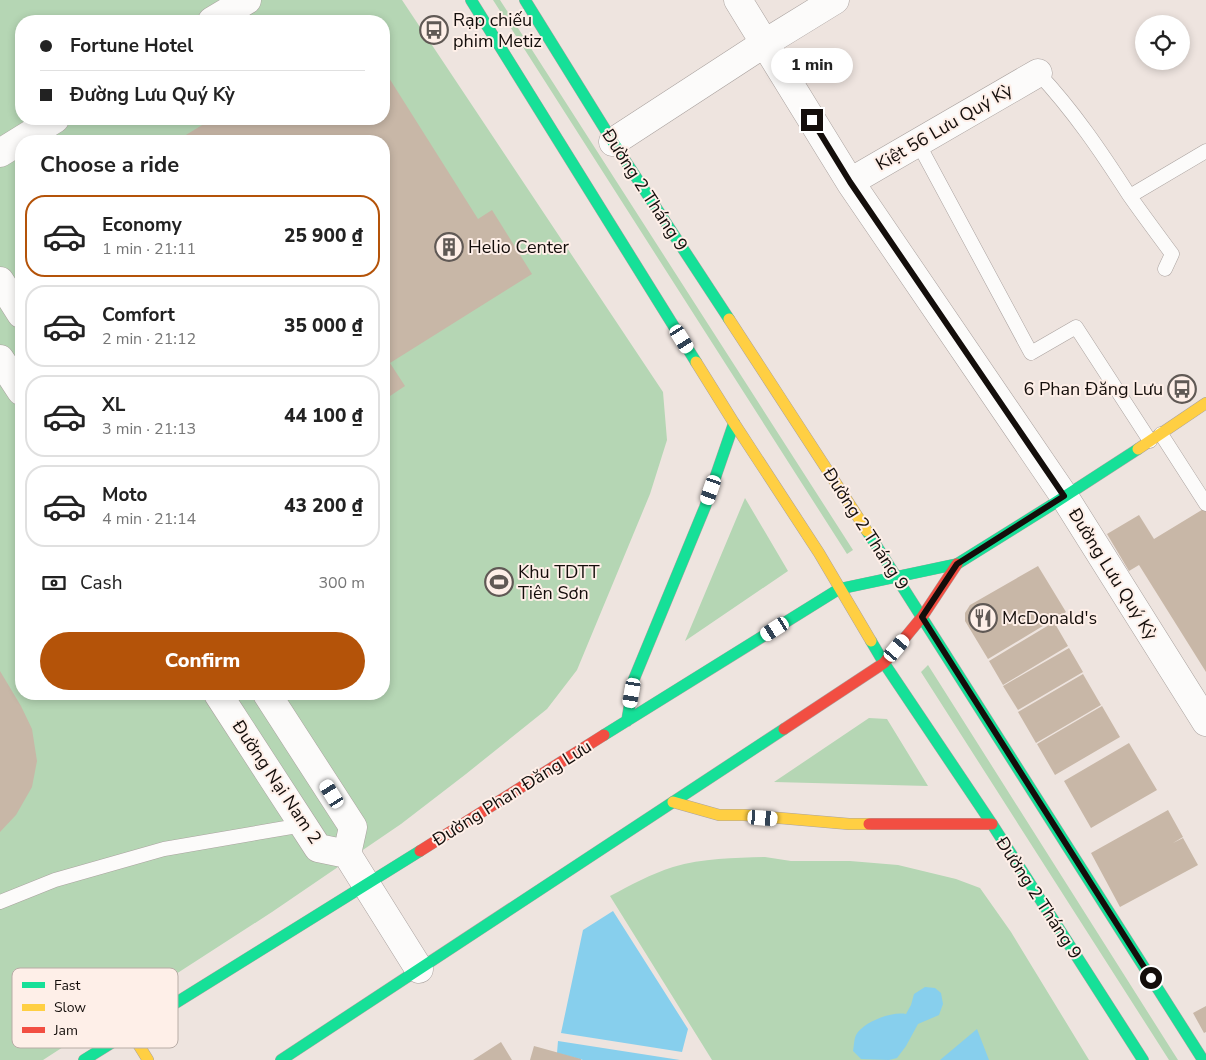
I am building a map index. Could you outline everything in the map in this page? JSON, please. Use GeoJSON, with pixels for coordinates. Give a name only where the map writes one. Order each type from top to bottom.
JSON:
{"type":"FeatureCollection","features":[{"type":"Feature","properties":{"kind":"main road","name":"Đường 2 Tháng 9"},"geometry":{"type":"LineString","coordinates":[[471,0],[734,423],[819,553],[884,663],[992,824],[1143,1060]]}},
{"type":"Feature","properties":{"kind":"main road","name":"Đường 2 Tháng 9"},"geometry":{"type":"LineString","coordinates":[[526,0],[613,142],[863,524],[1203,1060]]}},
{"type":"Feature","properties":{"kind":"main road","name":"Đường Phan Đăng Lưu"},"geometry":{"type":"LineString","coordinates":[[178,1001],[839,588],[957,564],[1155,438],[1206,403]]}},
{"type":"Feature","properties":{"kind":"main road"},"geometry":{"type":"LineString","coordinates":[[627,722],[634,679],[705,506],[734,423]]}},
{"type":"Feature","properties":{"kind":"main road","name":"Đường Phan Đăng Lưu"},"geometry":{"type":"LineString","coordinates":[[281,1060],[884,663],[922,617],[957,564]]}},
{"type":"Feature","properties":{"kind":"main road"},"geometry":{"type":"LineString","coordinates":[[673,802],[719,815],[744,815],[849,824],[992,824]]}},
{"type":"Feature","properties":{"kind":"main road","name":"Đường Phan Đăng Lưu"},"geometry":{"type":"LineString","coordinates":[[84,1060],[109,1048]]}},
{"type":"Feature","properties":{"kind":"main road"},"geometry":{"type":"LineString","coordinates":[[141,1048],[148,1060]]}},
{"type":"Feature","properties":{"kind":"street"},"geometry":{"type":"LineString","coordinates":[[222,15],[247,0]]}},
{"type":"Feature","properties":{"kind":"street","name":"Đường Lưu Quý Kỳ"},"geometry":{"type":"LineString","coordinates":[[738,0],[850,182],[1064,496],[1206,722]]}},
{"type":"Feature","properties":{"kind":"street"},"geometry":{"type":"LineString","coordinates":[[613,142],[835,0]]}},
{"type":"Feature","properties":{"kind":"street","name":"Kiệt 56 Lưu Quý Kỳ"},"geometry":{"type":"LineString","coordinates":[[850,182],[1038,73]]}},
{"type":"Feature","properties":{"kind":"street"},"geometry":{"type":"LineString","coordinates":[[29,135],[45,125]]}},
{"type":"Feature","properties":{"kind":"street"},"geometry":{"type":"LineString","coordinates":[[0,153],[15,144]]}},
{"type":"Feature","properties":{"kind":"street"},"geometry":{"type":"LineString","coordinates":[[0,281],[15,305]]}},
{"type":"Feature","properties":{"kind":"street"},"geometry":{"type":"LineString","coordinates":[[0,359],[15,382]]}},
{"type":"Feature","properties":{"kind":"street","name":"Đường Nại Nam 2"},"geometry":{"type":"LineString","coordinates":[[222,700],[318,848],[347,854],[353,827],[271,700]]}},
{"type":"Feature","properties":{"kind":"street"},"geometry":{"type":"LineString","coordinates":[[347,854],[419,969]]}},
{"type":"Feature","properties":{"kind":"lane"},"geometry":{"type":"LineString","coordinates":[[1038,73],[1064,102],[1172,254],[1165,269]]}},
{"type":"Feature","properties":{"kind":"lane"},"geometry":{"type":"LineString","coordinates":[[918,142],[1031,353],[1076,327],[1155,438],[1206,504]]}},
{"type":"Feature","properties":{"kind":"lane"},"geometry":{"type":"LineString","coordinates":[[1130,196],[1206,151]]}},
{"type":"Feature","properties":{"kind":"lane"},"geometry":{"type":"LineString","coordinates":[[0,902],[55,880],[164,849],[303,825]]}},
{"type":"Feature","properties":{"kind":"green space","name":"Khu TDTT Tiên Sơn"},"geometry":{"type":"Polygon","coordinates":[[[0,0],[402,0],[663,392],[667,440],[650,494],[577,670],[547,709],[401,824],[272,912],[178,973],[178,968],[12,968],[12,1048],[62,1048],[43,1060],[0,1060],[0,0]]]}},
{"type":"Feature","properties":{"kind":"green space"},"geometry":{"type":"Polygon","coordinates":[[[493,0],[500,0],[853,550],[847,554],[493,0]]]}},
{"type":"Feature","properties":{"kind":"green space"},"geometry":{"type":"Polygon","coordinates":[[[745,498],[788,571],[685,641],[745,498]]]}},
{"type":"Feature","properties":{"kind":"green space"},"geometry":{"type":"Polygon","coordinates":[[[928,665],[1178,1060],[1169,1060],[921,672],[928,665]]]}},
{"type":"Feature","properties":{"kind":"green space"},"geometry":{"type":"Polygon","coordinates":[[[869,718],[887,719],[928,786],[774,782],[869,718]]]}},
{"type":"Feature","properties":{"kind":"green space"},"geometry":{"type":"Polygon","coordinates":[[[765,857],[791,861],[850,861],[898,865],[956,879],[980,888],[1011,932],[1089,1060],[712,1060],[610,896],[657,873],[684,864],[719,859],[765,857]]]}},
{"type":"Feature","properties":{"kind":"water"},"geometry":{"type":"Polygon","coordinates":[[[613,911],[688,1029],[682,1052],[561,1033],[583,930],[613,911]]]}},
{"type":"Feature","properties":{"kind":"water"},"geometry":{"type":"Polygon","coordinates":[[[925,987],[935,988],[941,993],[943,1004],[939,1015],[918,1024],[897,1058],[889,1060],[861,1059],[853,1051],[855,1037],[860,1030],[878,1018],[893,1014],[906,1014],[914,994],[925,987]]]}},
{"type":"Feature","properties":{"kind":"water"},"geometry":{"type":"Polygon","coordinates":[[[977,1029],[989,1060],[940,1060],[977,1029]]]}},
{"type":"Feature","properties":{"kind":"water"},"geometry":{"type":"Polygon","coordinates":[[[558,1041],[680,1060],[583,1060],[557,1053],[558,1041]]]}},
{"type":"Feature","properties":{"kind":"building","name":"Helio Center"},"geometry":{"type":"Polygon","coordinates":[[[390,80],[478,219],[492,210],[532,274],[390,363],[390,135],[186,135],[202,125],[390,125],[390,80]]]}},
{"type":"Feature","properties":{"kind":"building","name":"Helio Center"},"geometry":{"type":"Polygon","coordinates":[[[390,363],[405,386],[390,396],[390,363]]]}},
{"type":"Feature","properties":{"kind":"building"},"geometry":{"type":"Polygon","coordinates":[[[1205,508],[1206,672],[1139,565],[1129,571],[1107,534],[1139,515],[1154,539],[1205,508]]]}},
{"type":"Feature","properties":{"kind":"building"},"geometry":{"type":"Polygon","coordinates":[[[1038,566],[1066,612],[988,659],[965,621],[965,613],[970,605],[1038,566]]]}},
{"type":"Feature","properties":{"kind":"building"},"geometry":{"type":"Polygon","coordinates":[[[1054,622],[1068,646],[1003,685],[989,661],[1054,622]]]}},
{"type":"Feature","properties":{"kind":"building"},"geometry":{"type":"Polygon","coordinates":[[[1069,648],[1083,672],[1018,710],[1003,686],[1069,648]]]}},
{"type":"Feature","properties":{"kind":"building"},"geometry":{"type":"Polygon","coordinates":[[[0,671],[32,729],[37,761],[32,787],[16,815],[0,832],[0,671]]]}},
{"type":"Feature","properties":{"kind":"building"},"geometry":{"type":"Polygon","coordinates":[[[1083,674],[1101,705],[1036,743],[1018,712],[1083,674]]]}},
{"type":"Feature","properties":{"kind":"building"},"geometry":{"type":"Polygon","coordinates":[[[1102,706],[1120,737],[1055,775],[1037,744],[1102,706]]]}},
{"type":"Feature","properties":{"kind":"building"},"geometry":{"type":"Polygon","coordinates":[[[1129,743],[1157,790],[1091,828],[1064,781],[1129,743]]]}},
{"type":"Feature","properties":{"kind":"building"},"geometry":{"type":"Polygon","coordinates":[[[1168,810],[1183,837],[1173,843],[1183,838],[1198,865],[1120,907],[1091,853],[1168,810]]]}},
{"type":"Feature","properties":{"kind":"building"},"geometry":{"type":"Polygon","coordinates":[[[1206,1006],[1206,1032],[1204,1033],[1193,1013],[1206,1006]]]}},
{"type":"Feature","properties":{"kind":"building"},"geometry":{"type":"Polygon","coordinates":[[[501,1042],[512,1060],[473,1060],[501,1042]]]}},
{"type":"Feature","properties":{"kind":"building"},"geometry":{"type":"Polygon","coordinates":[[[534,1046],[581,1059],[581,1060],[530,1060],[534,1046]]]}},
{"type":"Feature","properties":{"kind":"traffic: fast"},"geometry":{"type":"LineString","coordinates":[[471,0],[696,362]]}},
{"type":"Feature","properties":{"kind":"traffic: fast"},"geometry":{"type":"LineString","coordinates":[[525,0],[613,142],[729,319]]}},
{"type":"Feature","properties":{"kind":"traffic: fast"},"geometry":{"type":"LineString","coordinates":[[627,721],[634,679],[705,507],[734,423]]}},
{"type":"Feature","properties":{"kind":"traffic: fast"},"geometry":{"type":"LineString","coordinates":[[604,735],[839,589],[957,564],[1138,449]]}},
{"type":"Feature","properties":{"kind":"traffic: fast"},"geometry":{"type":"LineString","coordinates":[[867,531],[1203,1060]]}},
{"type":"Feature","properties":{"kind":"traffic: fast"},"geometry":{"type":"LineString","coordinates":[[871,641],[992,824],[1143,1060]]}},
{"type":"Feature","properties":{"kind":"traffic: fast"},"geometry":{"type":"LineString","coordinates":[[281,1060],[784,729]]}},
{"type":"Feature","properties":{"kind":"traffic: fast"},"geometry":{"type":"LineString","coordinates":[[178,1002],[420,851]]}},
{"type":"Feature","properties":{"kind":"traffic: fast"},"geometry":{"type":"LineString","coordinates":[[84,1060],[103,1048]]}},
{"type":"Feature","properties":{"kind":"traffic: slow"},"geometry":{"type":"LineString","coordinates":[[729,319],[867,531]]}},
{"type":"Feature","properties":{"kind":"traffic: slow"},"geometry":{"type":"LineString","coordinates":[[696,362],[819,553],[871,641]]}},
{"type":"Feature","properties":{"kind":"traffic: slow"},"geometry":{"type":"LineString","coordinates":[[1138,449],[1206,403]]}},
{"type":"Feature","properties":{"kind":"traffic: slow"},"geometry":{"type":"LineString","coordinates":[[673,802],[719,815],[869,824]]}},
{"type":"Feature","properties":{"kind":"traffic: slow"},"geometry":{"type":"LineString","coordinates":[[141,1048],[148,1060]]}},
{"type":"Feature","properties":{"kind":"traffic: jam"},"geometry":{"type":"LineString","coordinates":[[784,729],[884,663],[922,617],[957,564]]}},
{"type":"Feature","properties":{"kind":"traffic: jam"},"geometry":{"type":"LineString","coordinates":[[420,851],[604,735]]}},
{"type":"Feature","properties":{"kind":"traffic: jam"},"geometry":{"type":"LineString","coordinates":[[869,824],[992,824]]}},
{"type":"Feature","properties":{"kind":"place","name":"Rạp chiếu phim Metiz"},"geometry":{"type":"Point","coordinates":[434,30]}},
{"type":"Feature","properties":{"kind":"place","name":"Helio Center"},"geometry":{"type":"Point","coordinates":[449,247]}},
{"type":"Feature","properties":{"kind":"place","name":"6 Phan Đăng Lưu"},"geometry":{"type":"Point","coordinates":[1182,389]}},
{"type":"Feature","properties":{"kind":"place","name":"Khu TDTT Tiên Sơn"},"geometry":{"type":"Point","coordinates":[499,582]}},
{"type":"Feature","properties":{"kind":"place","name":"McDonald's"},"geometry":{"type":"Point","coordinates":[983,618]}},
{"type":"Feature","properties":{"kind":"route"},"geometry":{"type":"LineString","coordinates":[[812,120],[850,182],[1064,496],[957,564],[922,617],[1151,978]]}}]}
